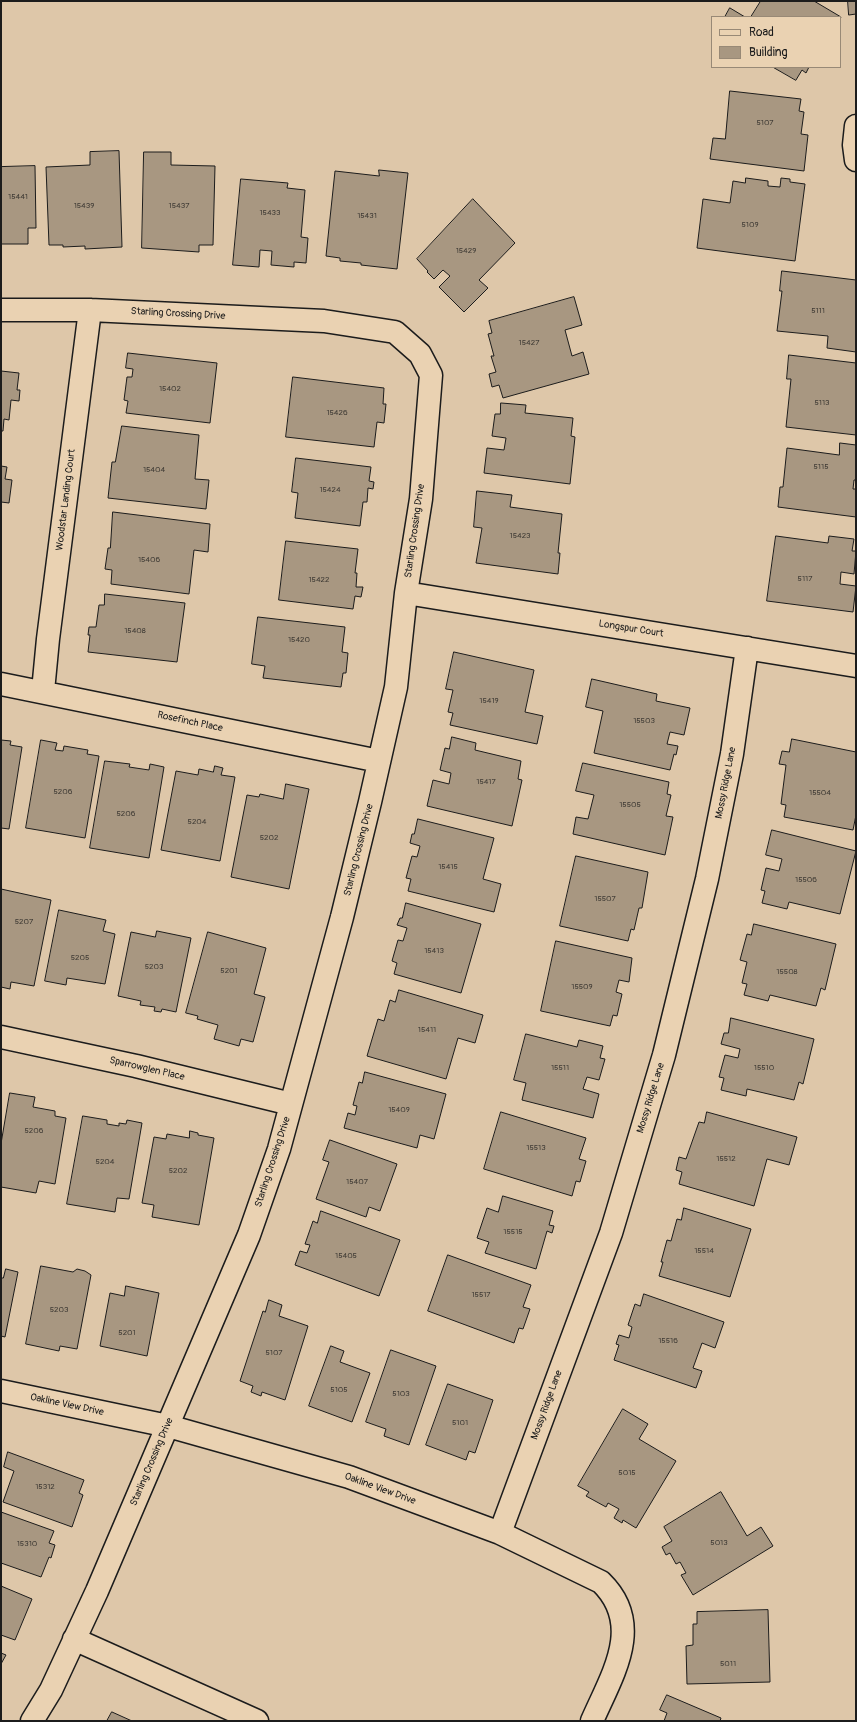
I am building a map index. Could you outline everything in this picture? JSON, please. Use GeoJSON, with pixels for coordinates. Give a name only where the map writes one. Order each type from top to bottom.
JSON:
{"type":"FeatureCollection","features":[{"type":"Feature","properties":{"kind":"street"},"geometry":{"type":"LineString","coordinates":[[856,126],[854,145],[856,160]]}},
{"type":"Feature","properties":{"kind":"street","name":"Starling Crossing Drive"},"geometry":{"type":"LineString","coordinates":[[1,310],[90,310],[324,321],[395,332],[420,354],[431,375],[421,499],[406,593],[396,687],[342,917],[279,1149],[249,1235],[168,1426],[51,1690],[32,1721]]}},
{"type":"Feature","properties":{"kind":"street","name":"Woodstar Landing Court"},"geometry":{"type":"LineString","coordinates":[[43,691],[48,639],[90,310]]}},
{"type":"Feature","properties":{"kind":"street","name":"Longspur Court"},"geometry":{"type":"LineString","coordinates":[[406,593],[856,666]]}},
{"type":"Feature","properties":{"kind":"street","name":"Mossy Ridge Lane"},"geometry":{"type":"LineString","coordinates":[[500,1532],[611,1233],[664,1055],[707,879],[732,754],[748,648]]}},
{"type":"Feature","properties":{"kind":"street","name":"Rosefinch Place"},"geometry":{"type":"LineString","coordinates":[[1,684],[43,691],[379,761]]}},
{"type":"Feature","properties":{"kind":"street","name":"Sparrowglen Place"},"geometry":{"type":"LineString","coordinates":[[1,1037],[136,1066],[291,1104]]}},
{"type":"Feature","properties":{"kind":"street","name":"Oakline View Drive"},"geometry":{"type":"LineString","coordinates":[[1,1391],[168,1426],[349,1477],[500,1532],[601,1582],[616,1600],[624,1622],[622,1645],[612,1674],[592,1721]]}},
{"type":"Feature","properties":{"kind":"street"},"geometry":{"type":"LineString","coordinates":[[74,1639],[257,1721]]}},
{"type":"Feature","properties":{"kind":"building"},"geometry":{"type":"Polygon","coordinates":[[[761,1],[814,1],[839,16],[752,16],[761,1]]]}},
{"type":"Feature","properties":{"kind":"building"},"geometry":{"type":"Polygon","coordinates":[[[848,1],[856,1],[856,14],[849,15],[848,1]]]}},
{"type":"Feature","properties":{"kind":"building"},"geometry":{"type":"Polygon","coordinates":[[[730,8],[743,16],[726,16],[730,8]]]}},
{"type":"Feature","properties":{"kind":"building"},"geometry":{"type":"Polygon","coordinates":[[[775,68],[808,68],[806,73],[802,70],[796,80],[775,68]]]}},
{"type":"Feature","properties":{"kind":"building"},"geometry":{"type":"Polygon","coordinates":[[[730,91],[801,99],[799,111],[804,112],[801,134],[808,135],[804,171],[710,159],[713,138],[725,139],[730,91]]]}},
{"type":"Feature","properties":{"kind":"building"},"geometry":{"type":"Polygon","coordinates":[[[119,151],[122,247],[85,249],[85,246],[63,247],[63,245],[49,245],[46,167],[90,165],[90,152],[119,151]]]}},
{"type":"Feature","properties":{"kind":"building"},"geometry":{"type":"Polygon","coordinates":[[[144,152],[171,152],[171,165],[215,166],[213,245],[199,245],[199,252],[142,248],[144,152]]]}},
{"type":"Feature","properties":{"kind":"building"},"geometry":{"type":"Polygon","coordinates":[[[35,166],[36,228],[28,228],[28,244],[1,244],[1,167],[35,166]]]}},
{"type":"Feature","properties":{"kind":"building"},"geometry":{"type":"Polygon","coordinates":[[[379,170],[408,173],[397,269],[361,265],[361,263],[340,261],[340,258],[326,256],[335,171],[379,176],[379,170]]]}},
{"type":"Feature","properties":{"kind":"building"},"geometry":{"type":"Polygon","coordinates":[[[746,178],[768,181],[768,186],[780,187],[781,178],[790,179],[790,182],[805,184],[795,261],[697,248],[703,199],[730,203],[733,181],[745,183],[746,178]]]}},
{"type":"Feature","properties":{"kind":"building"},"geometry":{"type":"Polygon","coordinates":[[[241,179],[288,183],[287,188],[305,190],[301,237],[308,238],[306,263],[294,262],[294,267],[271,265],[272,251],[260,250],[259,267],[233,265],[241,179]]]}},
{"type":"Feature","properties":{"kind":"building"},"geometry":{"type":"Polygon","coordinates":[[[473,199],[515,243],[479,280],[488,288],[464,312],[439,287],[450,276],[443,270],[434,279],[417,259],[473,199]]]}},
{"type":"Feature","properties":{"kind":"building"},"geometry":{"type":"Polygon","coordinates":[[[782,271],[856,280],[856,352],[827,348],[828,336],[777,331],[782,291],[780,291],[782,271]]]}},
{"type":"Feature","properties":{"kind":"building"},"geometry":{"type":"Polygon","coordinates":[[[574,297],[582,325],[565,330],[572,356],[583,352],[589,374],[503,398],[499,385],[492,387],[489,374],[496,372],[491,356],[494,356],[488,334],[492,333],[489,321],[574,297]]]}},
{"type":"Feature","properties":{"kind":"building"},"geometry":{"type":"Polygon","coordinates":[[[128,353],[217,363],[210,423],[126,413],[128,401],[124,400],[127,377],[132,377],[133,369],[126,368],[128,353]]]}},
{"type":"Feature","properties":{"kind":"building"},"geometry":{"type":"Polygon","coordinates":[[[789,355],[856,363],[856,435],[786,427],[791,379],[787,379],[789,355]]]}},
{"type":"Feature","properties":{"kind":"building"},"geometry":{"type":"Polygon","coordinates":[[[1,371],[19,373],[17,390],[20,390],[19,401],[11,400],[9,420],[4,419],[3,431],[1,431],[1,371]]]}},
{"type":"Feature","properties":{"kind":"building"},"geometry":{"type":"Polygon","coordinates":[[[293,377],[384,388],[383,404],[386,404],[384,423],[377,422],[374,447],[286,437],[293,377]]]}},
{"type":"Feature","properties":{"kind":"building"},"geometry":{"type":"Polygon","coordinates":[[[501,403],[526,405],[525,413],[573,418],[571,436],[575,437],[570,484],[484,473],[487,448],[504,450],[506,438],[492,436],[495,414],[500,414],[501,403]]]}},
{"type":"Feature","properties":{"kind":"building"},"geometry":{"type":"Polygon","coordinates":[[[122,426],[199,435],[195,479],[209,480],[206,509],[108,498],[112,462],[115,462],[122,426]]]}},
{"type":"Feature","properties":{"kind":"building"},"geometry":{"type":"Polygon","coordinates":[[[840,443],[856,445],[856,480],[854,480],[853,489],[856,489],[856,517],[778,507],[780,487],[783,487],[787,448],[839,455],[840,443]]]}},
{"type":"Feature","properties":{"kind":"building"},"geometry":{"type":"Polygon","coordinates":[[[296,458],[371,467],[369,481],[374,482],[373,489],[368,488],[367,502],[363,502],[360,526],[295,518],[298,493],[292,492],[296,458]]]}},
{"type":"Feature","properties":{"kind":"building"},"geometry":{"type":"Polygon","coordinates":[[[1,466],[7,467],[5,479],[12,480],[9,503],[1,502],[1,466]]]}},
{"type":"Feature","properties":{"kind":"building"},"geometry":{"type":"Polygon","coordinates":[[[477,491],[512,495],[510,507],[562,514],[558,553],[560,553],[558,574],[476,563],[482,528],[474,527],[477,491]]]}},
{"type":"Feature","properties":{"kind":"building"},"geometry":{"type":"Polygon","coordinates":[[[113,512],[210,524],[208,552],[194,550],[189,594],[111,584],[112,570],[105,569],[108,548],[110,548],[113,512]]]}},
{"type":"Feature","properties":{"kind":"building"},"geometry":{"type":"Polygon","coordinates":[[[776,536],[828,543],[829,536],[854,539],[852,551],[856,551],[854,574],[841,572],[840,584],[856,586],[853,612],[767,601],[776,536]]]}},
{"type":"Feature","properties":{"kind":"building"},"geometry":{"type":"Polygon","coordinates":[[[286,541],[358,549],[355,573],[357,573],[356,587],[363,587],[361,597],[355,596],[353,609],[279,600],[286,541]]]}},
{"type":"Feature","properties":{"kind":"building"},"geometry":{"type":"Polygon","coordinates":[[[105,594],[185,603],[177,662],[88,652],[90,635],[88,635],[89,627],[96,627],[99,605],[104,605],[105,594]]]}},
{"type":"Feature","properties":{"kind":"building"},"geometry":{"type":"Polygon","coordinates":[[[258,617],[345,627],[342,652],[348,653],[346,673],[343,673],[341,687],[263,678],[265,666],[252,664],[258,617]]]}},
{"type":"Feature","properties":{"kind":"building"},"geometry":{"type":"Polygon","coordinates":[[[454,652],[534,670],[525,712],[543,716],[537,744],[450,725],[453,713],[448,712],[453,690],[446,689],[454,652]]]}},
{"type":"Feature","properties":{"kind":"building"},"geometry":{"type":"Polygon","coordinates":[[[592,679],[657,694],[656,701],[690,708],[684,735],[670,732],[667,744],[678,746],[676,755],[674,754],[670,770],[594,753],[603,711],[586,707],[592,679]]]}},
{"type":"Feature","properties":{"kind":"building"},"geometry":{"type":"Polygon","coordinates":[[[452,737],[476,743],[475,750],[521,761],[518,779],[522,780],[512,826],[427,806],[433,780],[449,784],[451,773],[440,770],[445,748],[449,749],[452,737]]]}},
{"type":"Feature","properties":{"kind":"building"},"geometry":{"type":"Polygon","coordinates":[[[792,739],[856,752],[856,815],[853,830],[784,817],[786,805],[781,804],[786,765],[779,764],[782,751],[789,752],[792,739]]]}},
{"type":"Feature","properties":{"kind":"building"},"geometry":{"type":"Polygon","coordinates":[[[1,740],[11,741],[10,745],[22,747],[9,829],[1,828],[1,740]]]}},
{"type":"Feature","properties":{"kind":"building"},"geometry":{"type":"Polygon","coordinates":[[[41,740],[57,743],[55,750],[63,751],[64,746],[88,750],[87,754],[99,756],[85,838],[26,828],[41,740]]]}},
{"type":"Feature","properties":{"kind":"building"},"geometry":{"type":"Polygon","coordinates":[[[105,761],[130,764],[129,767],[149,770],[150,764],[164,767],[149,858],[90,848],[105,761]]]}},
{"type":"Feature","properties":{"kind":"building"},"geometry":{"type":"Polygon","coordinates":[[[583,763],[669,782],[667,794],[671,795],[666,816],[673,817],[665,855],[573,834],[576,817],[588,819],[594,795],[576,791],[583,763]]]}},
{"type":"Feature","properties":{"kind":"building"},"geometry":{"type":"Polygon","coordinates":[[[215,766],[223,768],[221,775],[235,777],[220,861],[161,850],[176,771],[198,775],[199,769],[213,772],[215,766]]]}},
{"type":"Feature","properties":{"kind":"building"},"geometry":{"type":"Polygon","coordinates":[[[286,784],[309,789],[289,889],[231,877],[247,795],[259,797],[260,794],[283,799],[286,784]]]}},
{"type":"Feature","properties":{"kind":"building"},"geometry":{"type":"Polygon","coordinates":[[[418,819],[494,838],[483,879],[501,884],[494,912],[408,891],[411,879],[406,878],[412,856],[417,857],[420,846],[410,843],[418,819]]]}},
{"type":"Feature","properties":{"kind":"building"},"geometry":{"type":"Polygon","coordinates":[[[772,830],[856,851],[840,914],[789,902],[787,909],[762,903],[765,891],[761,890],[766,868],[779,871],[782,859],[766,855],[772,830]]]}},
{"type":"Feature","properties":{"kind":"building"},"geometry":{"type":"Polygon","coordinates":[[[576,856],[648,872],[642,908],[639,908],[634,930],[631,929],[628,941],[560,926],[576,856]]]}},
{"type":"Feature","properties":{"kind":"building"},"geometry":{"type":"Polygon","coordinates":[[[1,889],[51,900],[34,986],[11,982],[10,989],[1,987],[1,889]]]}},
{"type":"Feature","properties":{"kind":"building"},"geometry":{"type":"Polygon","coordinates":[[[406,903],[481,924],[461,993],[394,974],[397,963],[392,961],[398,940],[403,941],[407,928],[397,925],[400,918],[402,918],[406,903]]]}},
{"type":"Feature","properties":{"kind":"building"},"geometry":{"type":"Polygon","coordinates":[[[59,910],[106,920],[103,931],[115,934],[105,984],[67,978],[66,985],[45,981],[59,910]]]}},
{"type":"Feature","properties":{"kind":"building"},"geometry":{"type":"Polygon","coordinates":[[[754,924],[836,944],[825,990],[821,988],[816,1006],[770,995],[768,1001],[744,995],[747,984],[742,983],[747,962],[740,960],[747,934],[751,935],[754,924]]]}},
{"type":"Feature","properties":{"kind":"building"},"geometry":{"type":"Polygon","coordinates":[[[157,931],[191,938],[176,1012],[162,1009],[161,1012],[154,1011],[155,1007],[140,1005],[141,1001],[118,996],[131,932],[155,937],[157,931]]]}},
{"type":"Feature","properties":{"kind":"building"},"geometry":{"type":"Polygon","coordinates":[[[208,932],[266,948],[254,994],[265,997],[253,1042],[241,1039],[239,1046],[214,1039],[218,1025],[197,1019],[198,1016],[186,1013],[208,932]]]}},
{"type":"Feature","properties":{"kind":"building"},"geometry":{"type":"Polygon","coordinates":[[[556,941],[632,958],[629,982],[619,980],[616,992],[622,994],[617,1016],[613,1015],[610,1026],[541,1011],[556,941]]]}},
{"type":"Feature","properties":{"kind":"building"},"geometry":{"type":"Polygon","coordinates":[[[399,990],[483,1015],[475,1043],[458,1038],[446,1079],[367,1056],[378,1019],[384,1021],[390,1000],[395,1002],[399,990]]]}},
{"type":"Feature","properties":{"kind":"building"},"geometry":{"type":"Polygon","coordinates":[[[731,1018],[814,1039],[803,1084],[799,1082],[794,1100],[747,1089],[746,1096],[721,1090],[724,1078],[719,1077],[725,1055],[738,1058],[740,1049],[721,1044],[724,1033],[728,1033],[731,1018]]]}},
{"type":"Feature","properties":{"kind":"building"},"geometry":{"type":"Polygon","coordinates":[[[526,1034],[577,1047],[579,1040],[603,1046],[600,1058],[605,1059],[599,1080],[587,1077],[583,1089],[599,1094],[593,1118],[522,1100],[526,1083],[514,1080],[526,1034]]]}},
{"type":"Feature","properties":{"kind":"building"},"geometry":{"type":"Polygon","coordinates":[[[365,1072],[446,1094],[434,1139],[420,1135],[417,1148],[344,1128],[348,1113],[355,1115],[357,1106],[353,1105],[359,1082],[362,1083],[365,1072]]]}},
{"type":"Feature","properties":{"kind":"building"},"geometry":{"type":"Polygon","coordinates":[[[10,1093],[35,1097],[33,1107],[55,1111],[55,1116],[66,1118],[55,1184],[39,1181],[36,1193],[1,1187],[1,1144],[10,1093]]]}},
{"type":"Feature","properties":{"kind":"building"},"geometry":{"type":"Polygon","coordinates":[[[501,1112],[586,1138],[579,1159],[586,1161],[580,1182],[576,1181],[572,1196],[484,1169],[501,1112]]]}},
{"type":"Feature","properties":{"kind":"building"},"geometry":{"type":"Polygon","coordinates":[[[707,1112],[797,1137],[789,1165],[767,1159],[754,1206],[679,1184],[682,1172],[676,1170],[679,1157],[686,1159],[699,1122],[704,1123],[707,1112]]]}},
{"type":"Feature","properties":{"kind":"building"},"geometry":{"type":"Polygon","coordinates":[[[83,1116],[107,1120],[107,1124],[119,1126],[119,1123],[126,1124],[127,1120],[142,1123],[129,1199],[117,1198],[115,1212],[67,1204],[83,1116]]]}},
{"type":"Feature","properties":{"kind":"building"},"geometry":{"type":"Polygon","coordinates":[[[190,1131],[198,1133],[198,1135],[214,1138],[199,1225],[152,1217],[154,1205],[142,1203],[154,1137],[166,1139],[167,1134],[189,1138],[190,1131]]]}},
{"type":"Feature","properties":{"kind":"building"},"geometry":{"type":"Polygon","coordinates":[[[330,1140],[397,1164],[380,1211],[369,1207],[366,1217],[316,1199],[329,1162],[323,1160],[330,1140]]]}},
{"type":"Feature","properties":{"kind":"building"},"geometry":{"type":"Polygon","coordinates":[[[503,1196],[553,1211],[549,1225],[554,1226],[552,1233],[547,1231],[536,1269],[485,1253],[489,1242],[477,1238],[487,1208],[498,1212],[503,1196]]]}},
{"type":"Feature","properties":{"kind":"building"},"geometry":{"type":"Polygon","coordinates":[[[684,1208],[751,1229],[730,1297],[659,1276],[667,1240],[671,1241],[677,1219],[681,1220],[684,1208]]]}},
{"type":"Feature","properties":{"kind":"building"},"geometry":{"type":"Polygon","coordinates":[[[321,1211],[400,1240],[379,1296],[295,1265],[300,1251],[307,1253],[310,1245],[305,1244],[313,1221],[317,1223],[321,1211]]]}},
{"type":"Feature","properties":{"kind":"building"},"geometry":{"type":"Polygon","coordinates":[[[448,1255],[531,1285],[523,1307],[530,1309],[523,1329],[519,1328],[514,1343],[428,1311],[448,1255]]]}},
{"type":"Feature","properties":{"kind":"building"},"geometry":{"type":"Polygon","coordinates":[[[41,1266],[73,1272],[77,1269],[85,1271],[91,1275],[77,1349],[60,1346],[59,1351],[26,1344],[41,1266]]]}},
{"type":"Feature","properties":{"kind":"building"},"geometry":{"type":"Polygon","coordinates":[[[6,1269],[18,1272],[5,1337],[1,1336],[1,1278],[3,1278],[6,1269]]]}},
{"type":"Feature","properties":{"kind":"building"},"geometry":{"type":"Polygon","coordinates":[[[126,1286],[159,1293],[147,1356],[100,1346],[110,1293],[124,1296],[126,1286]]]}},
{"type":"Feature","properties":{"kind":"building"},"geometry":{"type":"Polygon","coordinates":[[[644,1294],[724,1322],[715,1348],[702,1343],[693,1368],[702,1371],[696,1388],[614,1360],[619,1345],[616,1344],[619,1335],[629,1338],[632,1327],[628,1325],[635,1304],[640,1306],[644,1294]]]}},
{"type":"Feature","properties":{"kind":"building"},"geometry":{"type":"Polygon","coordinates":[[[269,1300],[282,1305],[279,1316],[308,1326],[285,1400],[262,1392],[261,1396],[251,1392],[253,1386],[240,1381],[263,1311],[265,1312],[269,1300]]]}},
{"type":"Feature","properties":{"kind":"building"},"geometry":{"type":"Polygon","coordinates":[[[331,1346],[344,1351],[340,1362],[370,1373],[352,1422],[309,1406],[331,1346]]]}},
{"type":"Feature","properties":{"kind":"building"},"geometry":{"type":"Polygon","coordinates":[[[391,1350],[436,1366],[409,1445],[384,1436],[386,1429],[366,1422],[391,1350]]]}},
{"type":"Feature","properties":{"kind":"building"},"geometry":{"type":"Polygon","coordinates":[[[448,1384],[493,1400],[475,1453],[469,1451],[466,1460],[426,1445],[448,1384]]]}},
{"type":"Feature","properties":{"kind":"building"},"geometry":{"type":"Polygon","coordinates":[[[623,1409],[648,1424],[639,1439],[676,1461],[636,1528],[623,1520],[622,1523],[614,1518],[619,1509],[608,1503],[606,1507],[586,1496],[589,1492],[578,1486],[623,1409]]]}},
{"type":"Feature","properties":{"kind":"building"},"geometry":{"type":"Polygon","coordinates":[[[8,1452],[84,1480],[79,1493],[83,1495],[72,1527],[3,1502],[14,1471],[4,1467],[8,1452]]]}},
{"type":"Feature","properties":{"kind":"building"},"geometry":{"type":"Polygon","coordinates":[[[721,1492],[747,1536],[761,1527],[773,1546],[693,1595],[681,1575],[686,1573],[680,1562],[676,1564],[670,1553],[666,1555],[662,1547],[672,1541],[664,1527],[721,1492]]]}},
{"type":"Feature","properties":{"kind":"building"},"geometry":{"type":"Polygon","coordinates":[[[1,1512],[54,1531],[49,1543],[55,1545],[51,1558],[49,1557],[41,1577],[1,1563],[1,1512]]]}},
{"type":"Feature","properties":{"kind":"building"},"geometry":{"type":"Polygon","coordinates":[[[1,1586],[32,1599],[15,1640],[1,1635],[1,1586]]]}},
{"type":"Feature","properties":{"kind":"building"},"geometry":{"type":"Polygon","coordinates":[[[768,1610],[770,1682],[687,1684],[686,1646],[693,1645],[693,1624],[697,1624],[697,1612],[768,1610]]]}},
{"type":"Feature","properties":{"kind":"building"},"geometry":{"type":"Polygon","coordinates":[[[1,1653],[6,1655],[1,1664],[1,1653]]]}},
{"type":"Feature","properties":{"kind":"building"},"geometry":{"type":"Polygon","coordinates":[[[667,1695],[721,1718],[720,1721],[664,1721],[667,1713],[660,1710],[667,1695]]]}},
{"type":"Feature","properties":{"kind":"building"},"geometry":{"type":"Polygon","coordinates":[[[112,1712],[132,1721],[107,1721],[112,1712]]]}}]}
